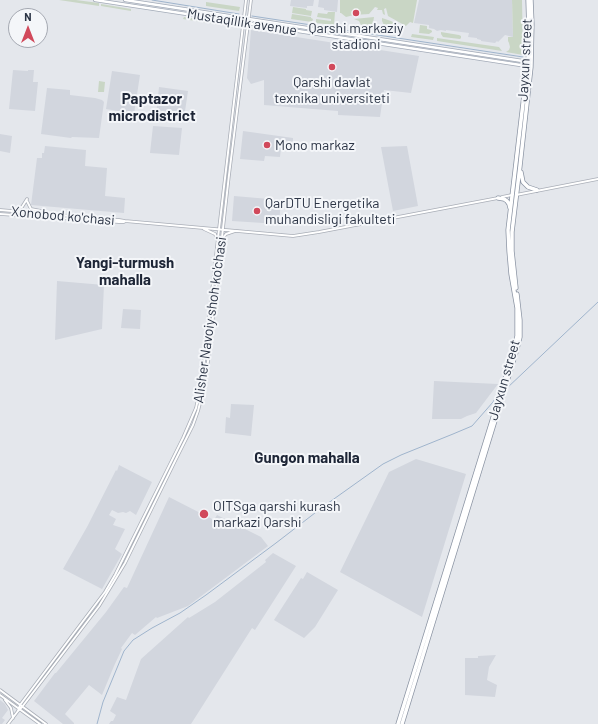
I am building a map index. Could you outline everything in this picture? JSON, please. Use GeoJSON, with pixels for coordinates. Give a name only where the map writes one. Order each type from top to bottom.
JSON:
{"type":"FeatureCollection","features":[{"type":"Feature","properties":{"kind":"highway","name":"Jayxun street"},"geometry":{"type":"LineString","coordinates":[[528,0],[530,62]]}},
{"type":"Feature","properties":{"kind":"highway","name":"Jayxun street"},"geometry":{"type":"LineString","coordinates":[[398,724],[499,397],[505,384],[520,337],[520,320],[512,251],[512,232],[514,195],[530,62],[532,24],[531,0]]}},
{"type":"Feature","properties":{"kind":"highway","name":"Jayxun street"},"geometry":{"type":"LineString","coordinates":[[402,724],[501,402],[515,347],[517,308],[511,274],[508,230],[520,166],[529,66]]}},
{"type":"Feature","properties":{"kind":"highway"},"geometry":{"type":"LineString","coordinates":[[520,166],[523,182],[528,187],[537,190]]}},
{"type":"Feature","properties":{"kind":"highway"},"geometry":{"type":"LineString","coordinates":[[498,198],[504,199],[509,204],[510,218]]}},
{"type":"Feature","properties":{"kind":"main road","name":"Mustaqillik avenue"},"geometry":{"type":"LineString","coordinates":[[95,0],[529,66]]}},
{"type":"Feature","properties":{"kind":"main road","name":"Mustaqillik avenue"},"geometry":{"type":"LineString","coordinates":[[125,0],[530,62]]}},
{"type":"Feature","properties":{"kind":"main road","name":"Alisher Navoiy shoh ko'chasi"},"geometry":{"type":"LineString","coordinates":[[8,724],[105,592],[122,563],[193,424],[198,411],[206,379],[212,328],[246,0]]}},
{"type":"Feature","properties":{"kind":"main road","name":"Alisher Navoiy shoh ko'chasi"},"geometry":{"type":"LineString","coordinates":[[164,480],[196,408],[202,380],[219,229],[251,0]]}},
{"type":"Feature","properties":{"kind":"main road","name":"Xonobod ko'chasi"},"geometry":{"type":"LineString","coordinates":[[0,214],[222,229],[293,236],[598,179]]}},
{"type":"Feature","properties":{"kind":"main road"},"geometry":{"type":"LineString","coordinates":[[11,211],[22,207],[27,200],[31,208],[47,214]]}},
{"type":"Feature","properties":{"kind":"main road","name":"Xonobod ko'chasi"},"geometry":{"type":"LineString","coordinates":[[0,210],[119,220],[125,222]]}},
{"type":"Feature","properties":{"kind":"main road"},"geometry":{"type":"LineString","coordinates":[[201,228],[215,234],[218,241]]}},
{"type":"Feature","properties":{"kind":"main road"},"geometry":{"type":"LineString","coordinates":[[221,242],[226,234],[238,231]]}},
{"type":"Feature","properties":{"kind":"main road"},"geometry":{"type":"LineString","coordinates":[[208,327],[212,328]]}},
{"type":"Feature","properties":{"kind":"main road"},"geometry":{"type":"LineString","coordinates":[[0,690],[46,724]]}},
{"type":"Feature","properties":{"kind":"main road"},"geometry":{"type":"LineString","coordinates":[[0,695],[40,724]]}},
{"type":"Feature","properties":{"kind":"main road"},"geometry":{"type":"LineString","coordinates":[[3,697],[11,708],[13,718]]}},
{"type":"Feature","properties":{"kind":"shaded area"},"geometry":{"type":"Polygon","coordinates":[[[291,0],[314,0],[313,6],[307,6],[307,8],[290,6],[291,0]]]}},
{"type":"Feature","properties":{"kind":"shaded area"},"geometry":{"type":"Polygon","coordinates":[[[319,0],[338,0],[337,12],[324,10],[324,8],[318,7],[319,0]]]}},
{"type":"Feature","properties":{"kind":"shaded area"},"geometry":{"type":"Polygon","coordinates":[[[419,0],[512,0],[513,37],[505,35],[495,43],[468,37],[469,33],[446,30],[437,31],[429,28],[429,25],[414,23],[419,0]]]}},
{"type":"Feature","properties":{"kind":"shaded area","name":"Qarshi davlat texnika universiteti"},"geometry":{"type":"Polygon","coordinates":[[[251,30],[419,56],[411,93],[384,90],[380,117],[338,115],[338,111],[264,105],[264,80],[251,84],[247,78],[251,30]]]}},
{"type":"Feature","properties":{"kind":"shaded area"},"geometry":{"type":"Polygon","coordinates":[[[13,70],[34,70],[33,82],[38,82],[35,111],[9,109],[13,70]]]}},
{"type":"Feature","properties":{"kind":"shaded area"},"geometry":{"type":"Polygon","coordinates":[[[112,71],[140,75],[134,114],[106,109],[112,71]]]}},
{"type":"Feature","properties":{"kind":"shaded area"},"geometry":{"type":"Polygon","coordinates":[[[159,87],[188,91],[184,118],[156,115],[159,87]]]}},
{"type":"Feature","properties":{"kind":"shaded area"},"geometry":{"type":"Polygon","coordinates":[[[47,88],[70,90],[70,95],[102,100],[104,102],[99,138],[71,138],[41,134],[47,88]]]}},
{"type":"Feature","properties":{"kind":"shaded area"},"geometry":{"type":"Polygon","coordinates":[[[153,126],[182,128],[179,155],[150,153],[153,126]]]}},
{"type":"Feature","properties":{"kind":"shaded area","name":"Mono markaz"},"geometry":{"type":"Polygon","coordinates":[[[243,131],[293,138],[293,148],[281,148],[280,157],[265,156],[264,161],[240,159],[243,131]]]}},
{"type":"Feature","properties":{"kind":"shaded area"},"geometry":{"type":"Polygon","coordinates":[[[0,134],[12,136],[10,153],[0,151],[0,134]]]}},
{"type":"Feature","properties":{"kind":"shaded area"},"geometry":{"type":"Polygon","coordinates":[[[45,146],[86,150],[85,166],[107,168],[105,196],[125,198],[124,213],[31,205],[37,158],[42,158],[42,153],[44,153],[45,146]]]}},
{"type":"Feature","properties":{"kind":"shaded area"},"geometry":{"type":"Polygon","coordinates":[[[407,146],[418,206],[393,211],[381,147],[407,146]]]}},
{"type":"Feature","properties":{"kind":"shaded area","name":"QarDTU Energetika muhandisligi fakulteti"},"geometry":{"type":"Polygon","coordinates":[[[234,196],[281,200],[279,224],[232,221],[234,196]]]}},
{"type":"Feature","properties":{"kind":"shaded area"},"geometry":{"type":"Polygon","coordinates":[[[57,281],[104,285],[102,329],[55,340],[57,281]]]}},
{"type":"Feature","properties":{"kind":"shaded area"},"geometry":{"type":"Polygon","coordinates":[[[123,309],[141,310],[140,329],[121,328],[123,309]]]}},
{"type":"Feature","properties":{"kind":"shaded area"},"geometry":{"type":"Polygon","coordinates":[[[434,381],[498,384],[476,413],[461,419],[432,419],[434,381]]]}},
{"type":"Feature","properties":{"kind":"shaded area"},"geometry":{"type":"Polygon","coordinates":[[[231,404],[254,405],[251,436],[225,433],[226,417],[230,418],[231,404]]]}},
{"type":"Feature","properties":{"kind":"shaded area"},"geometry":{"type":"Polygon","coordinates":[[[416,459],[466,474],[422,617],[340,572],[389,472],[416,459]]]}},
{"type":"Feature","properties":{"kind":"shaded area"},"geometry":{"type":"Polygon","coordinates":[[[119,465],[152,482],[136,515],[130,511],[126,513],[118,513],[112,510],[109,515],[116,519],[113,525],[125,529],[115,549],[122,554],[102,589],[63,569],[87,527],[119,465]]]}},
{"type":"Feature","properties":{"kind":"shaded area"},"geometry":{"type":"Polygon","coordinates":[[[169,497],[214,520],[217,515],[261,537],[268,546],[188,606],[157,618],[156,617],[135,635],[132,633],[121,648],[122,649],[102,695],[89,685],[65,714],[74,724],[63,724],[34,701],[55,673],[106,612],[124,587],[127,588],[169,497]]]}},
{"type":"Feature","properties":{"kind":"shaded area"},"geometry":{"type":"Polygon","coordinates":[[[273,553],[296,566],[255,630],[252,628],[191,724],[109,724],[113,721],[116,715],[110,711],[117,697],[126,700],[141,659],[188,617],[189,618],[215,602],[266,562],[265,560],[273,553]]]}},
{"type":"Feature","properties":{"kind":"shaded area"},"geometry":{"type":"Polygon","coordinates":[[[307,572],[338,590],[315,627],[304,638],[274,620],[301,578],[303,579],[307,572]]]}},
{"type":"Feature","properties":{"kind":"shaded area"},"geometry":{"type":"Polygon","coordinates":[[[496,655],[489,667],[487,680],[497,685],[495,697],[465,695],[465,658],[478,658],[478,656],[496,655]]]}},
{"type":"Feature","properties":{"kind":"shaded area"},"geometry":{"type":"Polygon","coordinates":[[[0,700],[5,704],[8,710],[2,718],[5,720],[2,724],[0,724],[0,700]]]}},
{"type":"Feature","properties":{"kind":"green space"},"geometry":{"type":"Polygon","coordinates":[[[59,0],[76,0],[99,3],[99,6],[59,0]]]}},
{"type":"Feature","properties":{"kind":"green space","name":"Qarshi markaziy stadioni"},"geometry":{"type":"Polygon","coordinates":[[[340,0],[417,0],[413,23],[410,22],[406,26],[388,16],[386,8],[384,9],[385,15],[383,14],[382,10],[377,10],[378,8],[375,7],[369,14],[346,17],[340,13],[340,0]]]}},
{"type":"Feature","properties":{"kind":"green space"},"geometry":{"type":"Polygon","coordinates":[[[512,0],[522,0],[523,55],[506,52],[510,47],[508,37],[513,37],[512,0]]]}},
{"type":"Feature","properties":{"kind":"green space"},"geometry":{"type":"Polygon","coordinates":[[[206,2],[240,7],[239,11],[206,6],[206,2]]]}},
{"type":"Feature","properties":{"kind":"green space"},"geometry":{"type":"Polygon","coordinates":[[[101,4],[131,9],[131,11],[101,6],[101,4]]]}},
{"type":"Feature","properties":{"kind":"green space"},"geometry":{"type":"Polygon","coordinates":[[[293,7],[312,11],[311,16],[292,13],[293,7]]]}},
{"type":"Feature","properties":{"kind":"green space"},"geometry":{"type":"Polygon","coordinates":[[[328,12],[335,12],[334,25],[316,23],[316,19],[331,21],[331,19],[317,17],[318,13],[327,14],[328,12]]]}},
{"type":"Feature","properties":{"kind":"green space"},"geometry":{"type":"Polygon","coordinates":[[[292,14],[311,17],[313,19],[312,22],[291,19],[292,14]]]}},
{"type":"Feature","properties":{"kind":"green space"},"geometry":{"type":"Polygon","coordinates":[[[184,17],[220,22],[222,25],[183,19],[184,17]]]}},
{"type":"Feature","properties":{"kind":"green space"},"geometry":{"type":"Polygon","coordinates":[[[374,17],[373,23],[367,28],[363,27],[359,21],[354,19],[374,17]]]}},
{"type":"Feature","properties":{"kind":"green space"},"geometry":{"type":"Polygon","coordinates":[[[382,18],[398,25],[397,27],[394,30],[388,30],[382,21],[382,18]]]}},
{"type":"Feature","properties":{"kind":"green space"},"geometry":{"type":"Polygon","coordinates":[[[420,25],[427,26],[427,29],[431,30],[432,32],[429,34],[419,33],[420,25]]]}},
{"type":"Feature","properties":{"kind":"green space"},"geometry":{"type":"Polygon","coordinates":[[[441,32],[459,35],[461,38],[443,37],[441,32]]]}},
{"type":"Feature","properties":{"kind":"green space"},"geometry":{"type":"Polygon","coordinates":[[[412,34],[434,37],[433,40],[411,37],[412,34]]]}},
{"type":"Feature","properties":{"kind":"green space"},"geometry":{"type":"Polygon","coordinates":[[[437,38],[499,47],[502,51],[437,41],[437,38]]]}},
{"type":"Feature","properties":{"kind":"green space"},"geometry":{"type":"Polygon","coordinates":[[[99,81],[105,82],[104,92],[98,92],[99,81]]]}},
{"type":"Feature","properties":{"kind":"waterway"},"geometry":{"type":"LineString","coordinates":[[152,0],[239,14]]}},
{"type":"Feature","properties":{"kind":"waterway"},"geometry":{"type":"LineString","coordinates":[[252,16],[523,57]]}},
{"type":"Feature","properties":{"kind":"waterway"},"geometry":{"type":"LineString","coordinates":[[506,389],[598,302]]}},
{"type":"Feature","properties":{"kind":"waterway"},"geometry":{"type":"LineString","coordinates":[[97,724],[103,702],[124,651],[133,640],[180,613],[206,595],[324,506],[383,464],[401,455],[472,426],[499,394]]}},
{"type":"Feature","properties":{"kind":"place","name":"Qarshi markaziy stadioni"},"geometry":{"type":"Point","coordinates":[356,13]}},
{"type":"Feature","properties":{"kind":"place","name":"Qarshi davlat texnika universiteti"},"geometry":{"type":"Point","coordinates":[332,67]}},
{"type":"Feature","properties":{"kind":"place","name":"Mono markaz"},"geometry":{"type":"Point","coordinates":[267,145]}},
{"type":"Feature","properties":{"kind":"place","name":"QarDTU Energetika muhandisligi fakulteti"},"geometry":{"type":"Point","coordinates":[257,211]}},
{"type":"Feature","properties":{"kind":"place","name":"OITSga qarshi kurash markazi Qarshi"},"geometry":{"type":"Point","coordinates":[204,514]}},
{"type":"Feature","properties":{"kind":"district","name":"Paрtazor microdistrict"},"geometry":{"type":"Point","coordinates":[152,108]}},
{"type":"Feature","properties":{"kind":"district","name":"Yangi-turmush mahalla"},"geometry":{"type":"Point","coordinates":[125,272]}},
{"type":"Feature","properties":{"kind":"district","name":"Gungon mahalla"},"geometry":{"type":"Point","coordinates":[307,458]}}]}
